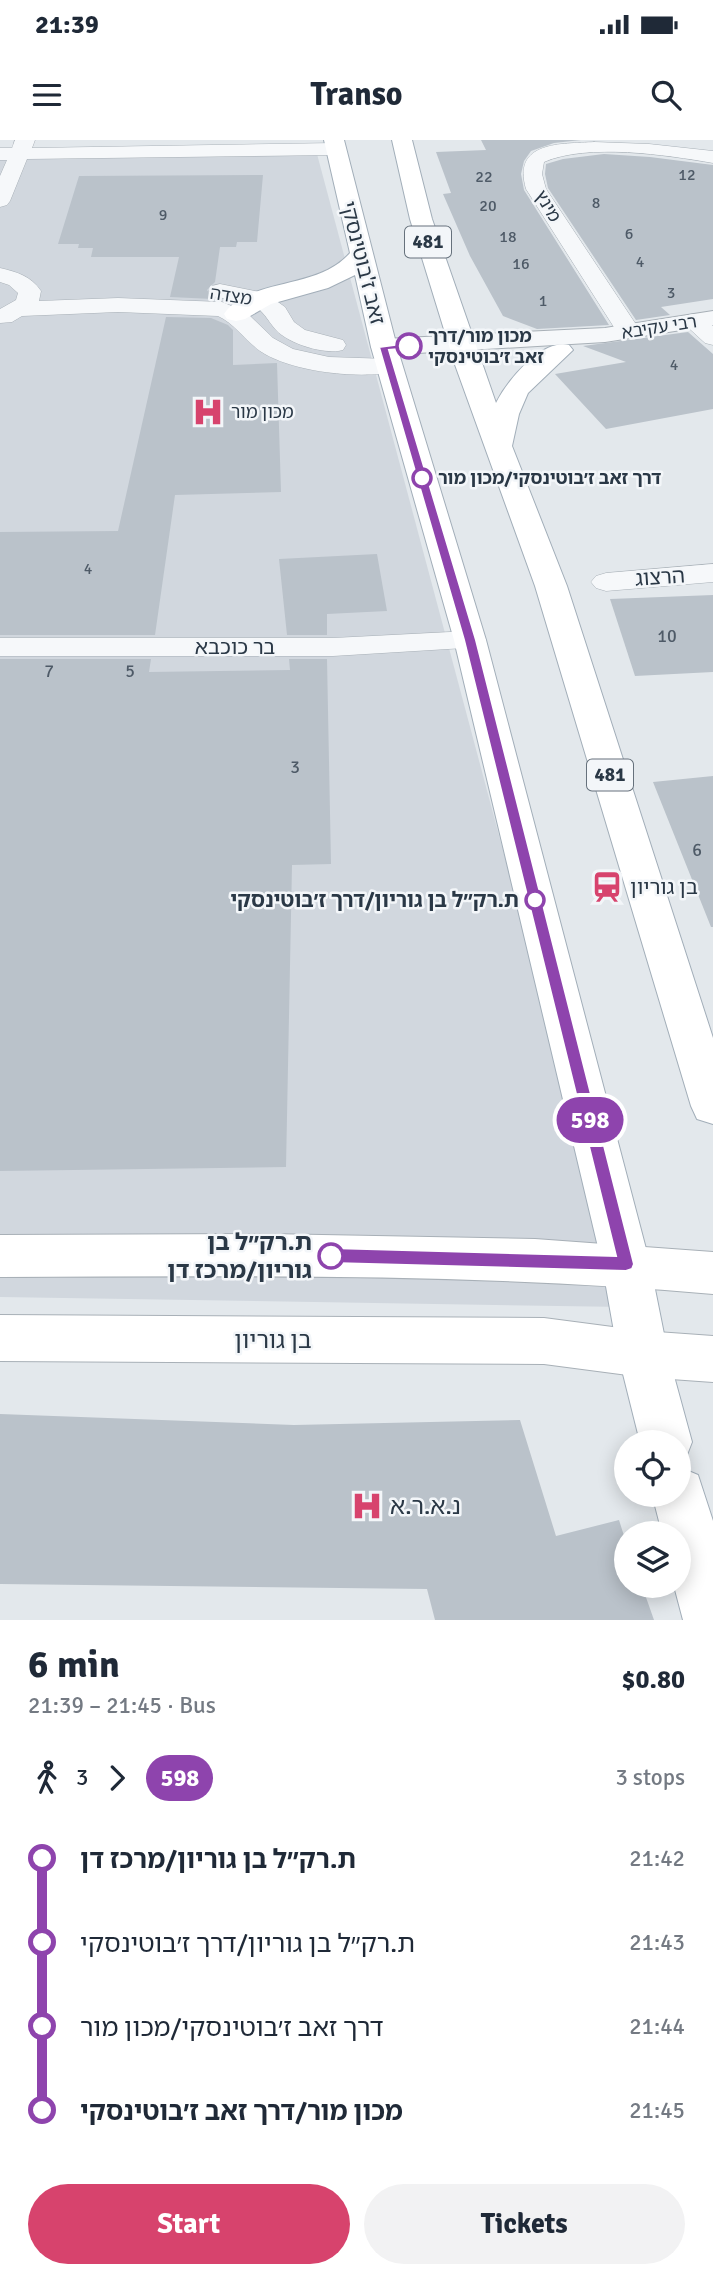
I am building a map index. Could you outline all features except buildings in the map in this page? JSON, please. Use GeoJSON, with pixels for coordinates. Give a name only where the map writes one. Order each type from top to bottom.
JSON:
{"type":"FeatureCollection","features":[{"type":"Feature","properties":{"kind":"main road","name":"481"},"geometry":{"type":"LineString","coordinates":[[402,140],[421,219],[464,353],[551,586],[713,1106]]}},
{"type":"Feature","properties":{"kind":"main road","name":"זאב ז'בוטינסקי"},"geometry":{"type":"LineString","coordinates":[[335,144],[386,357],[470,640],[626,1264],[643,1354],[663,1430]]}},
{"type":"Feature","properties":{"kind":"main road"},"geometry":{"type":"LineString","coordinates":[[236,314],[257,298],[330,278],[347,270],[362,254]]}},
{"type":"Feature","properties":{"kind":"main road"},"geometry":{"type":"LineString","coordinates":[[498,448],[504,411],[516,390],[533,371],[560,350]]}},
{"type":"Feature","properties":{"kind":"main road"},"geometry":{"type":"LineString","coordinates":[[0,1256],[406,1256],[626,1264],[713,1273]]}},
{"type":"Feature","properties":{"kind":"main road","name":"בן גוריון"},"geometry":{"type":"LineString","coordinates":[[0,1338],[544,1341],[643,1354],[713,1359]]}},
{"type":"Feature","properties":{"kind":"main road"},"geometry":{"type":"LineString","coordinates":[[682,1507],[710,1620]]}},
{"type":"Feature","properties":{"kind":"street"},"geometry":{"type":"LineString","coordinates":[[689,140],[713,155]]}},
{"type":"Feature","properties":{"kind":"street"},"geometry":{"type":"LineString","coordinates":[[0,201],[15,149],[335,144]]}},
{"type":"Feature","properties":{"kind":"street","name":"מינץ"},"geometry":{"type":"LineString","coordinates":[[617,334],[536,189],[531,172],[536,159],[545,153],[574,144],[658,148],[713,155]]}},
{"type":"Feature","properties":{"kind":"street","name":"מצדה"},"geometry":{"type":"LineString","coordinates":[[0,275],[26,285],[217,291],[257,298],[277,312],[285,326],[298,335],[386,357]]}},
{"type":"Feature","properties":{"kind":"street"},"geometry":{"type":"LineString","coordinates":[[10,314],[31,297],[26,285]]}},
{"type":"Feature","properties":{"kind":"street","name":"מצדה"},"geometry":{"type":"LineString","coordinates":[[10,314],[118,305],[212,308],[236,314],[248,323],[259,339],[274,350],[295,358],[336,364],[386,357]]}},
{"type":"Feature","properties":{"kind":"street","name":"רבי עקיבא"},"geometry":{"type":"LineString","coordinates":[[386,357],[464,353],[617,334],[703,319]]}},
{"type":"Feature","properties":{"kind":"street"},"geometry":{"type":"LineString","coordinates":[[703,319],[713,338]]}},
{"type":"Feature","properties":{"kind":"street","name":"רבי עקיבא"},"geometry":{"type":"LineString","coordinates":[[464,353],[514,358],[560,350],[617,334]]}},
{"type":"Feature","properties":{"kind":"street","name":"הרצוג"},"geometry":{"type":"LineString","coordinates":[[606,582],[713,573]]}},
{"type":"Feature","properties":{"kind":"street","name":"בר כוכבא"},"geometry":{"type":"LineString","coordinates":[[0,647],[334,647],[470,640]]}},
{"type":"Feature","properties":{"kind":"shaded area"},"geometry":{"type":"Polygon","coordinates":[[[317,154],[625,1307],[0,1297],[0,157],[317,154]]]}},
{"type":"Feature","properties":{"kind":"bus line","name":"598"},"geometry":{"type":"LineString","coordinates":[[331,1256],[626,1264],[470,640],[384,347],[409,346]]}},
{"type":"Feature","properties":{"kind":"place","name":"מכון מור/דרך זאב ז׳בוטינסקי"},"geometry":{"type":"Point","coordinates":[409,346]}},
{"type":"Feature","properties":{"kind":"place","name":"מכון מור"},"geometry":{"type":"Point","coordinates":[208,412]}},
{"type":"Feature","properties":{"kind":"place","name":"דרך זאב ז׳בוטינסקי/מכון מור"},"geometry":{"type":"Point","coordinates":[422,478]}},
{"type":"Feature","properties":{"kind":"place","name":"בן גוריון"},"geometry":{"type":"Point","coordinates":[607,887]}},
{"type":"Feature","properties":{"kind":"place","name":"ת.רק״ל בן גוריון/דרך ז׳בוטינסקי"},"geometry":{"type":"Point","coordinates":[535,900]}},
{"type":"Feature","properties":{"kind":"place","name":"ת.רק״ל בן גוריון/מרכז דן"},"geometry":{"type":"Point","coordinates":[331,1256]}},
{"type":"Feature","properties":{"kind":"place","name":"נ.א.ר.א"},"geometry":{"type":"Point","coordinates":[367,1506]}}]}
